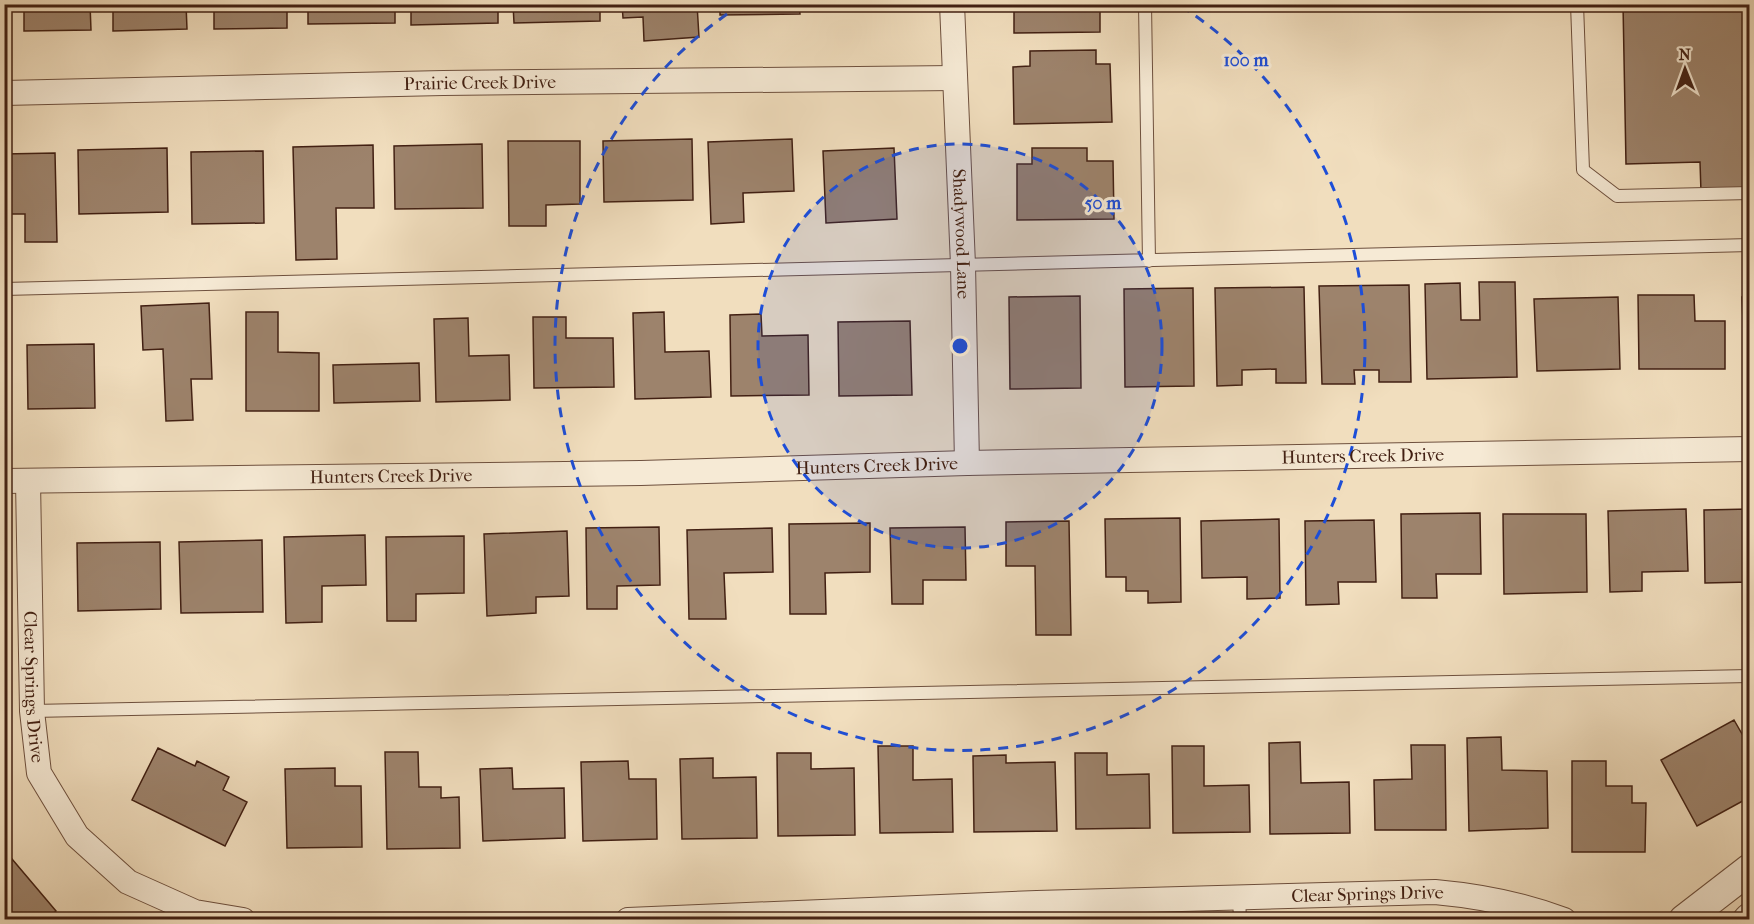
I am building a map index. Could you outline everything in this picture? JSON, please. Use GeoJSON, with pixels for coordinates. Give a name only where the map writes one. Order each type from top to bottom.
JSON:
{"type":"FeatureCollection","features":[{"type":"Feature","properties":{"kind":"street","name":"Shadywood Lane"},"geometry":{"type":"LineString","coordinates":[[952,4],[963,266],[967,463]]}},
{"type":"Feature","properties":{"kind":"street","name":"Prairie Creek Drive"},"geometry":{"type":"LineString","coordinates":[[4,93],[432,84],[955,78]]}},
{"type":"Feature","properties":{"kind":"street","name":"Hunters Creek Drive"},"geometry":{"type":"LineString","coordinates":[[16,481],[641,472],[967,463],[1749,448]]}},
{"type":"Feature","properties":{"kind":"street","name":"Clear Springs Drive"},"geometry":{"type":"LineString","coordinates":[[16,481],[32,711],[39,773],[77,836],[128,882],[195,912],[243,920]]}},
{"type":"Feature","properties":{"kind":"street"},"geometry":{"type":"LineString","coordinates":[[1684,920],[1749,869]]}},
{"type":"Feature","properties":{"kind":"street","name":"Clear Springs Drive"},"geometry":{"type":"LineString","coordinates":[[628,920],[1240,908],[1435,892],[1476,896],[1540,911],[1564,920]]}},
{"type":"Feature","properties":{"kind":"lane"},"geometry":{"type":"LineString","coordinates":[[1145,4],[1149,261]]}},
{"type":"Feature","properties":{"kind":"lane"},"geometry":{"type":"LineString","coordinates":[[1577,4],[1583,170],[1617,196],[1749,193]]}},
{"type":"Feature","properties":{"kind":"lane"},"geometry":{"type":"LineString","coordinates":[[4,289],[1749,245]]}},
{"type":"Feature","properties":{"kind":"lane"},"geometry":{"type":"LineString","coordinates":[[32,711],[1749,676]]}},
{"type":"Feature","properties":{"kind":"building"},"geometry":{"type":"Polygon","coordinates":[[[24,4],[90,4],[91,30],[24,31],[24,4]]]}},
{"type":"Feature","properties":{"kind":"building"},"geometry":{"type":"Polygon","coordinates":[[[113,4],[186,4],[187,29],[113,31],[113,4]]]}},
{"type":"Feature","properties":{"kind":"building"},"geometry":{"type":"Polygon","coordinates":[[[214,4],[287,4],[287,28],[214,29],[214,4]]]}},
{"type":"Feature","properties":{"kind":"building"},"geometry":{"type":"Polygon","coordinates":[[[308,4],[395,4],[395,23],[308,24],[308,4]]]}},
{"type":"Feature","properties":{"kind":"building"},"geometry":{"type":"Polygon","coordinates":[[[411,4],[498,4],[498,23],[411,25],[411,4]]]}},
{"type":"Feature","properties":{"kind":"building"},"geometry":{"type":"Polygon","coordinates":[[[513,4],[600,4],[600,21],[514,23],[513,4]]]}},
{"type":"Feature","properties":{"kind":"building"},"geometry":{"type":"Polygon","coordinates":[[[622,4],[697,4],[699,37],[644,41],[643,17],[623,18],[622,4]]]}},
{"type":"Feature","properties":{"kind":"building"},"geometry":{"type":"Polygon","coordinates":[[[720,4],[799,4],[800,14],[720,15],[720,4]]]}},
{"type":"Feature","properties":{"kind":"building"},"geometry":{"type":"Polygon","coordinates":[[[830,4],[907,4],[907,9],[830,10],[830,4]]]}},
{"type":"Feature","properties":{"kind":"building"},"geometry":{"type":"Polygon","coordinates":[[[1014,4],[1100,4],[1100,32],[1014,33],[1014,4]]]}},
{"type":"Feature","properties":{"kind":"building"},"geometry":{"type":"Polygon","coordinates":[[[1623,4],[1750,4],[1750,190],[1701,192],[1700,162],[1626,164],[1623,4]]]}},
{"type":"Feature","properties":{"kind":"building"},"geometry":{"type":"Polygon","coordinates":[[[1096,50],[1096,64],[1110,64],[1112,122],[1014,124],[1013,67],[1030,66],[1030,51],[1096,50]]]}},
{"type":"Feature","properties":{"kind":"building"},"geometry":{"type":"Polygon","coordinates":[[[692,139],[693,200],[604,202],[603,141],[692,139]]]}},
{"type":"Feature","properties":{"kind":"building"},"geometry":{"type":"Polygon","coordinates":[[[792,139],[794,191],[743,193],[744,222],[711,224],[708,142],[792,139]]]}},
{"type":"Feature","properties":{"kind":"building"},"geometry":{"type":"Polygon","coordinates":[[[508,141],[580,141],[580,204],[546,205],[546,226],[509,226],[508,141]]]}},
{"type":"Feature","properties":{"kind":"building"},"geometry":{"type":"Polygon","coordinates":[[[482,144],[483,208],[395,209],[394,146],[482,144]]]}},
{"type":"Feature","properties":{"kind":"building"},"geometry":{"type":"Polygon","coordinates":[[[373,145],[374,208],[336,208],[337,259],[296,260],[293,147],[373,145]]]}},
{"type":"Feature","properties":{"kind":"building"},"geometry":{"type":"Polygon","coordinates":[[[167,148],[168,212],[79,214],[78,150],[167,148]]]}},
{"type":"Feature","properties":{"kind":"building"},"geometry":{"type":"Polygon","coordinates":[[[894,148],[897,219],[826,223],[823,151],[894,148]]]}},
{"type":"Feature","properties":{"kind":"building"},"geometry":{"type":"Polygon","coordinates":[[[1032,148],[1087,148],[1087,161],[1113,161],[1114,219],[1017,220],[1017,164],[1032,164],[1032,148]]]}},
{"type":"Feature","properties":{"kind":"building"},"geometry":{"type":"Polygon","coordinates":[[[263,151],[264,223],[192,224],[191,152],[263,151]]]}},
{"type":"Feature","properties":{"kind":"building"},"geometry":{"type":"Polygon","coordinates":[[[55,153],[57,242],[25,242],[25,214],[4,214],[4,154],[55,153]]]}},
{"type":"Feature","properties":{"kind":"building"},"geometry":{"type":"Polygon","coordinates":[[[1479,282],[1515,282],[1517,377],[1427,379],[1425,284],[1460,283],[1461,320],[1480,320],[1479,282]]]}},
{"type":"Feature","properties":{"kind":"building"},"geometry":{"type":"Polygon","coordinates":[[[1409,285],[1411,382],[1379,382],[1379,370],[1354,370],[1355,384],[1322,384],[1319,286],[1409,285]]]}},
{"type":"Feature","properties":{"kind":"building"},"geometry":{"type":"Polygon","coordinates":[[[1304,287],[1306,383],[1276,383],[1276,369],[1242,370],[1242,385],[1217,386],[1215,288],[1304,287]]]}},
{"type":"Feature","properties":{"kind":"building"},"geometry":{"type":"Polygon","coordinates":[[[1193,288],[1194,386],[1125,387],[1124,289],[1193,288]]]}},
{"type":"Feature","properties":{"kind":"building"},"geometry":{"type":"Polygon","coordinates":[[[1638,295],[1694,295],[1695,321],[1725,321],[1725,369],[1639,369],[1638,295]]]}},
{"type":"Feature","properties":{"kind":"building"},"geometry":{"type":"Polygon","coordinates":[[[1080,296],[1081,388],[1010,389],[1009,297],[1080,296]]]}},
{"type":"Feature","properties":{"kind":"building"},"geometry":{"type":"Polygon","coordinates":[[[1618,297],[1620,369],[1537,371],[1534,299],[1618,297]]]}},
{"type":"Feature","properties":{"kind":"building"},"geometry":{"type":"Polygon","coordinates":[[[1742,297],[1750,297],[1750,371],[1745,371],[1742,297]]]}},
{"type":"Feature","properties":{"kind":"building"},"geometry":{"type":"Polygon","coordinates":[[[209,303],[212,379],[191,379],[193,420],[166,421],[163,349],[143,350],[141,306],[209,303]]]}},
{"type":"Feature","properties":{"kind":"building"},"geometry":{"type":"Polygon","coordinates":[[[246,312],[278,312],[278,352],[319,353],[319,411],[246,411],[246,312]]]}},
{"type":"Feature","properties":{"kind":"building"},"geometry":{"type":"Polygon","coordinates":[[[664,312],[665,352],[709,351],[711,397],[635,399],[633,313],[664,312]]]}},
{"type":"Feature","properties":{"kind":"building"},"geometry":{"type":"Polygon","coordinates":[[[761,314],[762,336],[808,335],[809,395],[731,396],[730,315],[761,314]]]}},
{"type":"Feature","properties":{"kind":"building"},"geometry":{"type":"Polygon","coordinates":[[[533,317],[566,317],[566,338],[613,338],[614,387],[534,388],[533,317]]]}},
{"type":"Feature","properties":{"kind":"building"},"geometry":{"type":"Polygon","coordinates":[[[468,318],[469,356],[509,355],[510,400],[436,402],[434,319],[468,318]]]}},
{"type":"Feature","properties":{"kind":"building"},"geometry":{"type":"Polygon","coordinates":[[[910,321],[912,395],[839,396],[838,322],[910,321]]]}},
{"type":"Feature","properties":{"kind":"building"},"geometry":{"type":"Polygon","coordinates":[[[4,341],[9,341],[10,405],[4,405],[4,341]]]}},
{"type":"Feature","properties":{"kind":"building"},"geometry":{"type":"Polygon","coordinates":[[[94,344],[95,408],[28,409],[27,345],[94,344]]]}},
{"type":"Feature","properties":{"kind":"building"},"geometry":{"type":"Polygon","coordinates":[[[419,363],[420,401],[334,403],[333,365],[419,363]]]}},
{"type":"Feature","properties":{"kind":"building"},"geometry":{"type":"Polygon","coordinates":[[[1686,509],[1688,571],[1642,572],[1642,591],[1610,592],[1608,511],[1686,509]]]}},
{"type":"Feature","properties":{"kind":"building"},"geometry":{"type":"Polygon","coordinates":[[[1750,509],[1750,582],[1705,583],[1704,510],[1750,509]]]}},
{"type":"Feature","properties":{"kind":"building"},"geometry":{"type":"Polygon","coordinates":[[[1480,513],[1481,574],[1436,574],[1437,598],[1402,598],[1401,514],[1480,513]]]}},
{"type":"Feature","properties":{"kind":"building"},"geometry":{"type":"Polygon","coordinates":[[[1503,514],[1586,514],[1587,592],[1504,594],[1503,514]]]}},
{"type":"Feature","properties":{"kind":"building"},"geometry":{"type":"Polygon","coordinates":[[[1180,518],[1181,602],[1148,603],[1148,591],[1126,591],[1126,577],[1106,577],[1105,519],[1180,518]]]}},
{"type":"Feature","properties":{"kind":"building"},"geometry":{"type":"Polygon","coordinates":[[[1279,519],[1280,598],[1247,599],[1247,577],[1202,578],[1201,521],[1279,519]]]}},
{"type":"Feature","properties":{"kind":"building"},"geometry":{"type":"Polygon","coordinates":[[[1374,520],[1376,582],[1338,582],[1339,604],[1306,605],[1305,521],[1374,520]]]}},
{"type":"Feature","properties":{"kind":"building"},"geometry":{"type":"Polygon","coordinates":[[[1069,521],[1071,635],[1036,635],[1035,566],[1006,566],[1006,522],[1069,521]]]}},
{"type":"Feature","properties":{"kind":"building"},"geometry":{"type":"Polygon","coordinates":[[[870,523],[870,572],[825,573],[826,614],[790,614],[789,524],[870,523]]]}},
{"type":"Feature","properties":{"kind":"building"},"geometry":{"type":"Polygon","coordinates":[[[659,527],[660,585],[617,586],[617,609],[587,609],[586,528],[659,527]]]}},
{"type":"Feature","properties":{"kind":"building"},"geometry":{"type":"Polygon","coordinates":[[[965,527],[966,580],[923,580],[923,604],[892,604],[890,528],[965,527]]]}},
{"type":"Feature","properties":{"kind":"building"},"geometry":{"type":"Polygon","coordinates":[[[772,528],[773,572],[724,573],[726,619],[689,619],[687,530],[772,528]]]}},
{"type":"Feature","properties":{"kind":"building"},"geometry":{"type":"Polygon","coordinates":[[[567,531],[569,596],[536,597],[536,613],[487,616],[484,534],[567,531]]]}},
{"type":"Feature","properties":{"kind":"building"},"geometry":{"type":"Polygon","coordinates":[[[365,535],[366,585],[322,586],[322,622],[286,623],[284,537],[365,535]]]}},
{"type":"Feature","properties":{"kind":"building"},"geometry":{"type":"Polygon","coordinates":[[[464,536],[464,593],[416,594],[416,621],[387,621],[386,537],[464,536]]]}},
{"type":"Feature","properties":{"kind":"building"},"geometry":{"type":"Polygon","coordinates":[[[262,540],[263,612],[181,613],[179,542],[262,540]]]}},
{"type":"Feature","properties":{"kind":"building"},"geometry":{"type":"Polygon","coordinates":[[[160,542],[161,609],[78,611],[77,543],[160,542]]]}},
{"type":"Feature","properties":{"kind":"building"},"geometry":{"type":"Polygon","coordinates":[[[1734,720],[1750,748],[1750,797],[1697,826],[1661,760],[1734,720]]]}},
{"type":"Feature","properties":{"kind":"building"},"geometry":{"type":"Polygon","coordinates":[[[1501,737],[1502,770],[1547,771],[1548,828],[1469,831],[1467,738],[1501,737]]]}},
{"type":"Feature","properties":{"kind":"building"},"geometry":{"type":"Polygon","coordinates":[[[1300,742],[1301,783],[1349,782],[1350,833],[1270,834],[1269,743],[1300,742]]]}},
{"type":"Feature","properties":{"kind":"building"},"geometry":{"type":"Polygon","coordinates":[[[1411,745],[1445,745],[1446,830],[1375,830],[1374,780],[1412,779],[1411,745]]]}},
{"type":"Feature","properties":{"kind":"building"},"geometry":{"type":"Polygon","coordinates":[[[878,746],[913,746],[913,780],[952,779],[953,832],[880,833],[878,746]]]}},
{"type":"Feature","properties":{"kind":"building"},"geometry":{"type":"Polygon","coordinates":[[[1172,746],[1204,746],[1204,786],[1249,785],[1250,832],[1173,833],[1172,746]]]}},
{"type":"Feature","properties":{"kind":"building"},"geometry":{"type":"Polygon","coordinates":[[[158,748],[195,766],[197,761],[229,777],[223,790],[247,802],[225,846],[132,800],[158,748]]]}},
{"type":"Feature","properties":{"kind":"building"},"geometry":{"type":"Polygon","coordinates":[[[385,752],[418,752],[419,787],[441,787],[441,798],[459,797],[460,848],[387,849],[385,752]]]}},
{"type":"Feature","properties":{"kind":"building"},"geometry":{"type":"Polygon","coordinates":[[[777,753],[811,753],[811,769],[854,768],[855,835],[778,836],[777,753]]]}},
{"type":"Feature","properties":{"kind":"building"},"geometry":{"type":"Polygon","coordinates":[[[1075,753],[1107,753],[1107,775],[1149,774],[1150,828],[1076,829],[1075,753]]]}},
{"type":"Feature","properties":{"kind":"building"},"geometry":{"type":"Polygon","coordinates":[[[1006,755],[1006,763],[1055,762],[1057,831],[974,832],[973,756],[1006,755]]]}},
{"type":"Feature","properties":{"kind":"building"},"geometry":{"type":"Polygon","coordinates":[[[713,758],[713,778],[756,777],[757,838],[682,839],[680,759],[713,758]]]}},
{"type":"Feature","properties":{"kind":"building"},"geometry":{"type":"Polygon","coordinates":[[[628,761],[629,779],[656,779],[657,839],[583,841],[581,762],[628,761]]]}},
{"type":"Feature","properties":{"kind":"building"},"geometry":{"type":"Polygon","coordinates":[[[1572,761],[1606,761],[1606,786],[1632,786],[1632,803],[1646,803],[1645,852],[1572,852],[1572,761]]]}},
{"type":"Feature","properties":{"kind":"building"},"geometry":{"type":"Polygon","coordinates":[[[335,768],[335,786],[361,786],[362,847],[287,848],[285,769],[335,768]]]}},
{"type":"Feature","properties":{"kind":"building"},"geometry":{"type":"Polygon","coordinates":[[[512,768],[513,789],[564,788],[565,838],[483,841],[480,769],[512,768]]]}},
{"type":"Feature","properties":{"kind":"building"},"geometry":{"type":"Polygon","coordinates":[[[12,859],[56,911],[47,920],[4,920],[4,865],[12,859]]]}}]}
